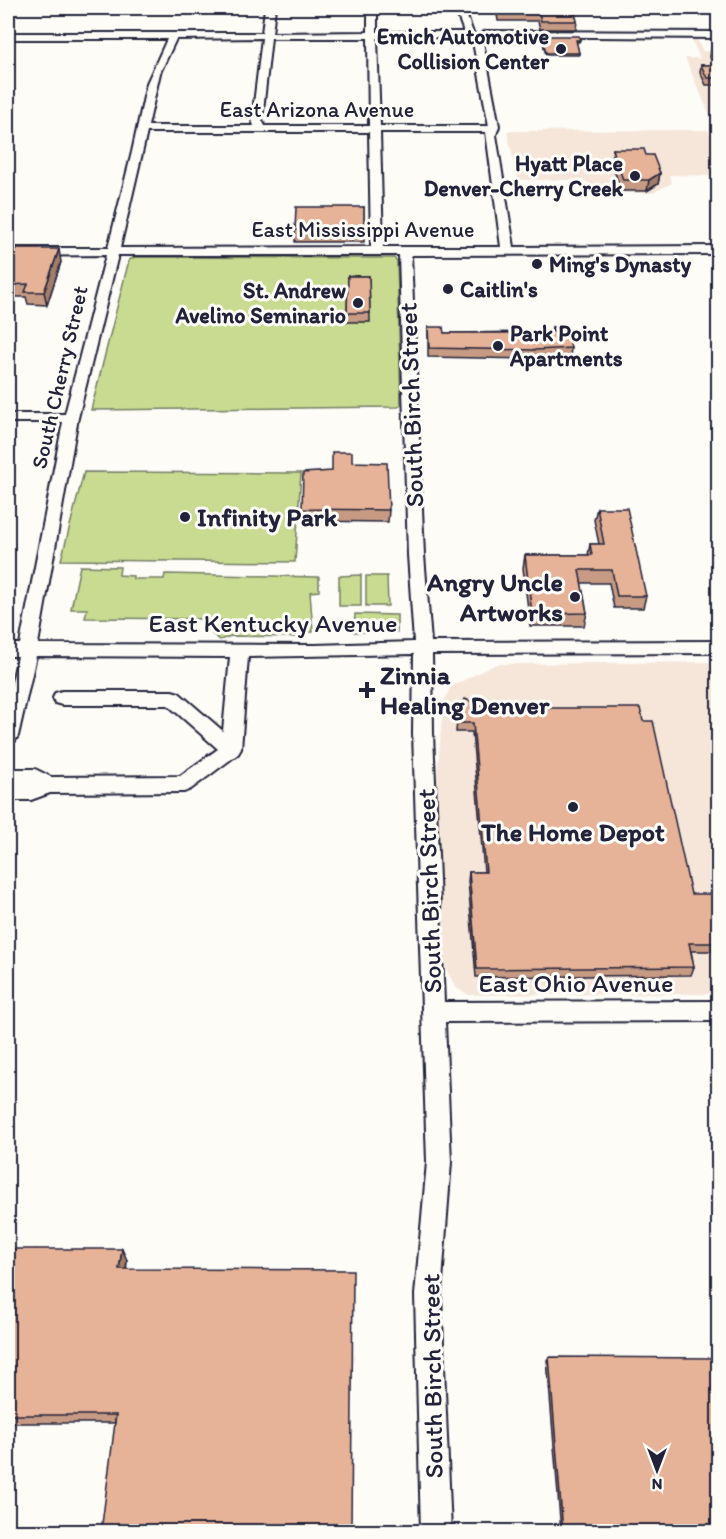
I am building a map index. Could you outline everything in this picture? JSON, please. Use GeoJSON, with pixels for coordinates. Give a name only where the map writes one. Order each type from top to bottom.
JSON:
{"type":"FeatureCollection","features":[{"type":"Feature","properties":{"kind":"street"},"geometry":{"type":"LineString","coordinates":[[261,129],[257,120],[270,8]]}},
{"type":"Feature","properties":{"kind":"street"},"geometry":{"type":"LineString","coordinates":[[372,8],[377,250]]}},
{"type":"Feature","properties":{"kind":"street"},"geometry":{"type":"LineString","coordinates":[[460,8],[474,32],[493,129],[491,135],[508,250]]}},
{"type":"Feature","properties":{"kind":"street"},"geometry":{"type":"LineString","coordinates":[[8,36],[372,35],[474,32],[718,35]]}},
{"type":"Feature","properties":{"kind":"street","name":"South Cherry Street"},"geometry":{"type":"LineString","coordinates":[[8,736],[28,650],[71,418],[114,251],[156,71],[168,52],[172,35]]}},
{"type":"Feature","properties":{"kind":"street","name":"East Arizona Avenue"},"geometry":{"type":"LineString","coordinates":[[141,129],[493,129]]}},
{"type":"Feature","properties":{"kind":"street","name":"South Birch Street"},"geometry":{"type":"LineString","coordinates":[[405,250],[416,555],[423,648],[423,733],[439,1174],[429,1295],[436,1532]]}},
{"type":"Feature","properties":{"kind":"street","name":"East Mississippi Avenue"},"geometry":{"type":"LineString","coordinates":[[8,252],[718,250]]}},
{"type":"Feature","properties":{"kind":"street"},"geometry":{"type":"LineString","coordinates":[[8,418],[71,418]]}},
{"type":"Feature","properties":{"kind":"street","name":"East Kentucky Avenue"},"geometry":{"type":"LineString","coordinates":[[8,650],[315,651],[423,648],[718,647]]}},
{"type":"Feature","properties":{"kind":"street"},"geometry":{"type":"LineString","coordinates":[[8,792],[32,792],[48,785],[184,784],[231,749],[240,650]]}},
{"type":"Feature","properties":{"kind":"street"},"geometry":{"type":"LineString","coordinates":[[62,698],[172,698],[231,749]]}},
{"type":"Feature","properties":{"kind":"street"},"geometry":{"type":"LineString","coordinates":[[8,777],[35,777],[48,785]]}},
{"type":"Feature","properties":{"kind":"street","name":"East Ohio Avenue"},"geometry":{"type":"LineString","coordinates":[[434,1012],[718,1011]]}},
{"type":"Feature","properties":{"kind":"shaded area"},"geometry":{"type":"Polygon","coordinates":[[[691,39],[697,39],[703,51],[718,51],[718,134],[685,58],[700,58],[691,39]]]}},
{"type":"Feature","properties":{"kind":"shaded area"},"geometry":{"type":"Polygon","coordinates":[[[708,130],[718,149],[718,176],[669,175],[672,183],[653,193],[602,191],[584,180],[518,180],[507,131],[708,130]]]}},
{"type":"Feature","properties":{"kind":"shaded area"},"geometry":{"type":"Polygon","coordinates":[[[718,662],[718,994],[469,995],[456,988],[446,969],[435,805],[443,704],[450,687],[496,664],[718,662]]]}},
{"type":"Feature","properties":{"kind":"green space"},"geometry":{"type":"Polygon","coordinates":[[[135,257],[394,258],[397,261],[401,405],[398,407],[91,410],[129,260],[135,257]]]}},
{"type":"Feature","properties":{"kind":"green space","name":"Infinity Park"},"geometry":{"type":"Polygon","coordinates":[[[84,472],[301,473],[295,562],[61,560],[84,472]]]}},
{"type":"Feature","properties":{"kind":"green space"},"geometry":{"type":"Polygon","coordinates":[[[80,566],[120,567],[119,575],[133,576],[133,579],[164,579],[165,574],[319,577],[319,591],[310,592],[313,632],[306,632],[306,637],[231,636],[220,640],[212,634],[215,628],[219,627],[220,619],[85,618],[87,609],[71,609],[80,566]]]}},
{"type":"Feature","properties":{"kind":"green space"},"geometry":{"type":"Polygon","coordinates":[[[361,575],[361,606],[339,606],[339,576],[361,575]]]}},
{"type":"Feature","properties":{"kind":"green space"},"geometry":{"type":"Polygon","coordinates":[[[366,576],[387,576],[388,606],[366,606],[366,576]]]}},
{"type":"Feature","properties":{"kind":"green space"},"geometry":{"type":"Polygon","coordinates":[[[355,614],[397,615],[397,632],[354,632],[355,614]]]}},
{"type":"Feature","properties":{"kind":"building"},"geometry":{"type":"Polygon","coordinates":[[[498,8],[573,8],[577,21],[541,21],[539,13],[499,13],[498,8]]]}},
{"type":"Feature","properties":{"kind":"building","name":"Emich Automotive Collision Center"},"geometry":{"type":"Polygon","coordinates":[[[542,36],[579,36],[580,40],[576,40],[579,53],[546,53],[542,36]]]}},
{"type":"Feature","properties":{"kind":"building"},"geometry":{"type":"Polygon","coordinates":[[[711,50],[718,50],[718,65],[711,50]]]}},
{"type":"Feature","properties":{"kind":"building"},"geometry":{"type":"Polygon","coordinates":[[[701,65],[718,65],[718,78],[707,78],[701,65]]]}},
{"type":"Feature","properties":{"kind":"building"},"geometry":{"type":"Polygon","coordinates":[[[613,149],[644,149],[646,155],[653,155],[660,173],[649,180],[623,180],[613,149]]]}},
{"type":"Feature","properties":{"kind":"building"},"geometry":{"type":"Polygon","coordinates":[[[296,207],[364,207],[364,230],[295,230],[296,207]]]}},
{"type":"Feature","properties":{"kind":"building"},"geometry":{"type":"Polygon","coordinates":[[[8,249],[59,249],[44,292],[25,292],[28,284],[8,285],[8,249]]]}},
{"type":"Feature","properties":{"kind":"building","name":"St. Andrew Avelino Seminario"},"geometry":{"type":"Polygon","coordinates":[[[348,276],[369,276],[370,313],[347,313],[348,276]]]}},
{"type":"Feature","properties":{"kind":"building"},"geometry":{"type":"Polygon","coordinates":[[[428,327],[443,327],[444,333],[501,333],[553,332],[552,327],[566,327],[571,348],[535,350],[429,348],[428,327]]]}},
{"type":"Feature","properties":{"kind":"building"},"geometry":{"type":"Polygon","coordinates":[[[332,452],[352,452],[352,462],[387,463],[389,510],[302,509],[303,473],[332,471],[332,452]]]}},
{"type":"Feature","properties":{"kind":"building"},"geometry":{"type":"Polygon","coordinates":[[[597,508],[627,508],[646,596],[617,596],[612,570],[579,570],[587,613],[532,614],[525,555],[592,555],[590,544],[604,544],[597,508]]]}},
{"type":"Feature","properties":{"kind":"building","name":"The Home Depot"},"geometry":{"type":"Polygon","coordinates":[[[465,699],[489,709],[495,700],[516,700],[518,708],[640,708],[643,721],[653,721],[691,894],[714,894],[718,913],[718,943],[689,943],[694,967],[477,969],[469,872],[486,872],[473,723],[457,723],[458,708],[465,699]]]}},
{"type":"Feature","properties":{"kind":"building"},"geometry":{"type":"Polygon","coordinates":[[[8,1249],[122,1249],[119,1269],[353,1270],[351,1532],[101,1532],[116,1415],[8,1415],[8,1249]]]}},
{"type":"Feature","properties":{"kind":"building"},"geometry":{"type":"Polygon","coordinates":[[[549,1357],[718,1358],[718,1532],[563,1532],[549,1357]]]}},
{"type":"Feature","properties":{"kind":"place","name":"Emich Automotive Collision Center"},"geometry":{"type":"Point","coordinates":[561,49]}},
{"type":"Feature","properties":{"kind":"place","name":"Hyatt Place Denver-Cherry Creek"},"geometry":{"type":"Point","coordinates":[635,176]}},
{"type":"Feature","properties":{"kind":"place","name":"Ming's Dynasty"},"geometry":{"type":"Point","coordinates":[537,264]}},
{"type":"Feature","properties":{"kind":"place","name":"Caitlin's"},"geometry":{"type":"Point","coordinates":[448,289]}},
{"type":"Feature","properties":{"kind":"place","name":"St. Andrew Avelino Seminario"},"geometry":{"type":"Point","coordinates":[358,303]}},
{"type":"Feature","properties":{"kind":"place","name":"Park Point Apartments"},"geometry":{"type":"Point","coordinates":[498,346]}},
{"type":"Feature","properties":{"kind":"place","name":"Infinity Park"},"geometry":{"type":"Point","coordinates":[185,517]}},
{"type":"Feature","properties":{"kind":"place","name":"Angry Uncle Artworks"},"geometry":{"type":"Point","coordinates":[575,597]}},
{"type":"Feature","properties":{"kind":"place","name":"Zinnia Healing Denver"},"geometry":{"type":"Point","coordinates":[367,690]}},
{"type":"Feature","properties":{"kind":"place","name":"The Home Depot"},"geometry":{"type":"Point","coordinates":[573,807]}}]}
